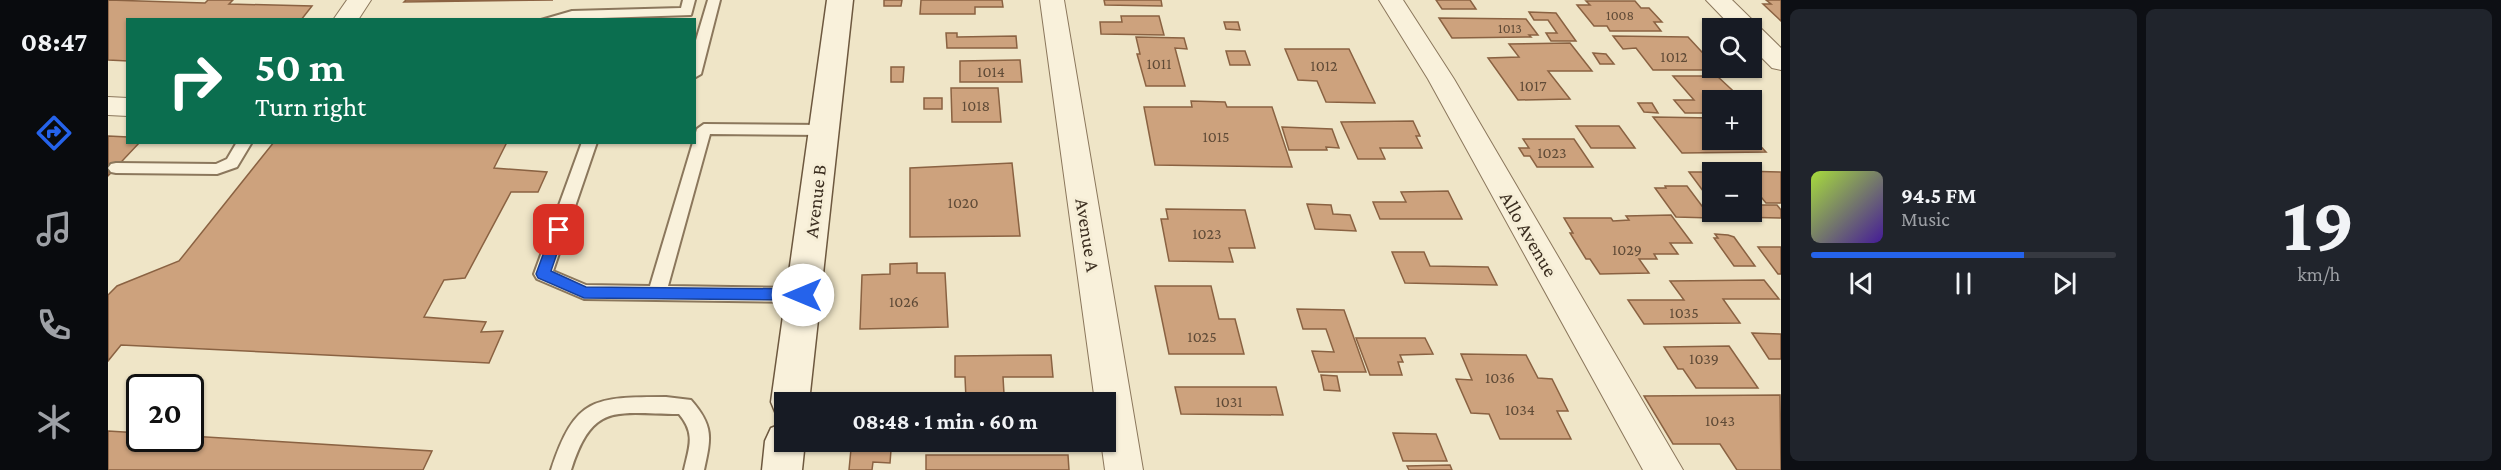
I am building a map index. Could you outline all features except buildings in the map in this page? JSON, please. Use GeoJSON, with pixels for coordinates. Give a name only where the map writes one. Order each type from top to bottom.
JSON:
{"type":"FeatureCollection","features":[{"type":"Feature","properties":{"kind":"street"},"geometry":{"type":"LineString","coordinates":[[346,18],[359,0]]}},
{"type":"Feature","properties":{"kind":"street","name":"Avenue B"},"geometry":{"type":"LineString","coordinates":[[791,392],[840,0]]}},
{"type":"Feature","properties":{"kind":"street","name":"Avenue A"},"geometry":{"type":"LineString","coordinates":[[1052,0],[1124,470]]}},
{"type":"Feature","properties":{"kind":"street","name":"Allo Avenue"},"geometry":{"type":"LineString","coordinates":[[1391,0],[1441,79],[1664,470]]}},
{"type":"Feature","properties":{"kind":"street"},"geometry":{"type":"LineString","coordinates":[[1718,0],[1737,18]]}},
{"type":"Feature","properties":{"kind":"street"},"geometry":{"type":"LineString","coordinates":[[1762,44],[1781,62]]}},
{"type":"Feature","properties":{"kind":"street"},"geometry":{"type":"LineString","coordinates":[[108,106],[126,107]]}},
{"type":"Feature","properties":{"kind":"street"},"geometry":{"type":"LineString","coordinates":[[782,470],[784,452]]}},
{"type":"Feature","properties":{"kind":"lane"},"geometry":{"type":"LineString","coordinates":[[557,18],[572,15],[686,12],[689,0]]}},
{"type":"Feature","properties":{"kind":"lane"},"geometry":{"type":"LineString","coordinates":[[696,67],[714,0]]}},
{"type":"Feature","properties":{"kind":"lane"},"geometry":{"type":"LineString","coordinates":[[699,125],[824,130]]}},
{"type":"Feature","properties":{"kind":"lane"},"geometry":{"type":"LineString","coordinates":[[116,168],[217,169],[232,163],[244,144]]}},
{"type":"Feature","properties":{"kind":"lane"},"geometry":{"type":"LineString","coordinates":[[589,144],[543,274],[584,292],[803,295]]}},
{"type":"Feature","properties":{"kind":"lane"},"geometry":{"type":"LineString","coordinates":[[657,293],[694,144]]}},
{"type":"Feature","properties":{"kind":"lane"},"geometry":{"type":"LineString","coordinates":[[561,470],[570,442],[582,422],[600,408],[684,406],[698,422],[701,439],[694,470]]}},
{"type":"Feature","properties":{"kind":"route"},"geometry":{"type":"LineString","coordinates":[[559,230],[543,274],[584,292],[803,295]]}}]}
